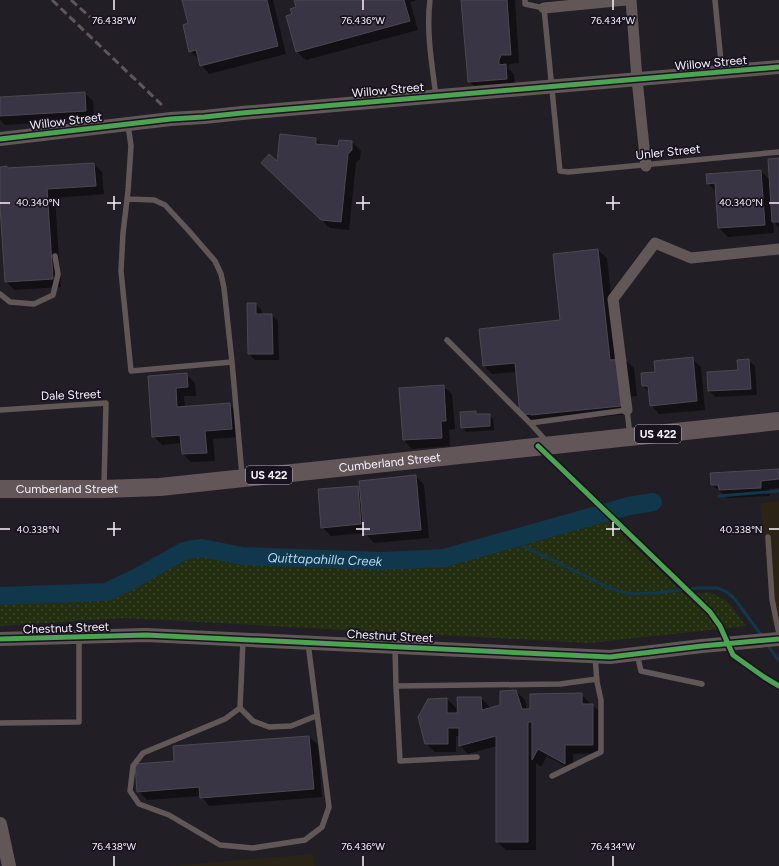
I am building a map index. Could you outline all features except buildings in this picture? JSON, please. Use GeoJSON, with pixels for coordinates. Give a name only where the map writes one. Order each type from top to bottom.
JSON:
{"type":"FeatureCollection","features":[{"type":"Feature","properties":{"kind":"highway","name":"Cumberland Street"},"geometry":{"type":"LineString","coordinates":[[0,489],[104,489],[160,487],[779,421]]}},
{"type":"Feature","properties":{"kind":"street"},"geometry":{"type":"LineString","coordinates":[[544,8],[626,0]]}},
{"type":"Feature","properties":{"kind":"street"},"geometry":{"type":"LineString","coordinates":[[630,0],[646,166]]}},
{"type":"Feature","properties":{"kind":"street","name":"Willow Street"},"geometry":{"type":"LineString","coordinates":[[0,139],[171,119],[779,67]]}},
{"type":"Feature","properties":{"kind":"street"},"geometry":{"type":"LineString","coordinates":[[627,410],[613,300],[655,244],[691,258],[779,249]]}},
{"type":"Feature","properties":{"kind":"street","name":"Chestnut Street"},"geometry":{"type":"LineString","coordinates":[[0,639],[146,636],[396,646],[610,657],[757,641],[777,637]]}},
{"type":"Feature","properties":{"kind":"street"},"geometry":{"type":"LineString","coordinates":[[0,824],[9,866]]}},
{"type":"Feature","properties":{"kind":"lane"},"geometry":{"type":"LineString","coordinates":[[430,0],[430,45],[436,96]]}},
{"type":"Feature","properties":{"kind":"lane"},"geometry":{"type":"LineString","coordinates":[[525,0],[525,4],[544,8],[552,86]]}},
{"type":"Feature","properties":{"kind":"lane"},"geometry":{"type":"LineString","coordinates":[[715,0],[722,72]]}},
{"type":"Feature","properties":{"kind":"lane","name":"Unler Street"},"geometry":{"type":"LineString","coordinates":[[552,86],[560,171],[568,172],[646,166],[779,152]]}},
{"type":"Feature","properties":{"kind":"lane"},"geometry":{"type":"LineString","coordinates":[[128,124],[131,146],[123,233],[122,271],[131,370],[232,362]]}},
{"type":"Feature","properties":{"kind":"lane"},"geometry":{"type":"LineString","coordinates":[[127,199],[154,200],[165,205],[215,261],[221,274],[224,288],[232,362],[243,478]]}},
{"type":"Feature","properties":{"kind":"lane"},"geometry":{"type":"LineString","coordinates":[[0,294],[10,302],[34,304],[52,295],[58,274],[55,256]]}},
{"type":"Feature","properties":{"kind":"lane"},"geometry":{"type":"LineString","coordinates":[[447,340],[550,445]]}},
{"type":"Feature","properties":{"kind":"lane","name":"Dale Street"},"geometry":{"type":"LineString","coordinates":[[0,410],[106,403],[104,489]]}},
{"type":"Feature","properties":{"kind":"lane"},"geometry":{"type":"LineString","coordinates":[[530,424],[627,410],[631,437]]}},
{"type":"Feature","properties":{"kind":"lane"},"geometry":{"type":"LineString","coordinates":[[768,537],[772,599],[777,637]]}},
{"type":"Feature","properties":{"kind":"lane"},"geometry":{"type":"LineString","coordinates":[[0,723],[79,722],[79,637]]}},
{"type":"Feature","properties":{"kind":"lane"},"geometry":{"type":"LineString","coordinates":[[243,640],[240,708],[253,721],[269,727],[291,726],[316,716]]}},
{"type":"Feature","properties":{"kind":"lane"},"geometry":{"type":"LineString","coordinates":[[240,708],[225,719],[143,753],[133,766],[130,790],[139,804],[169,814],[220,845],[253,848],[305,840],[322,827],[329,807],[316,716],[308,643]]}},
{"type":"Feature","properties":{"kind":"lane"},"geometry":{"type":"LineString","coordinates":[[396,646],[396,686],[400,761],[477,756]]}},
{"type":"Feature","properties":{"kind":"lane"},"geometry":{"type":"LineString","coordinates":[[637,654],[641,671],[702,684]]}},
{"type":"Feature","properties":{"kind":"lane"},"geometry":{"type":"LineString","coordinates":[[552,776],[601,752],[601,700],[595,656]]}},
{"type":"Feature","properties":{"kind":"lane"},"geometry":{"type":"LineString","coordinates":[[396,686],[560,684],[597,679]]}},
{"type":"Feature","properties":{"kind":"shaded area"},"geometry":{"type":"Polygon","coordinates":[[[779,501],[779,623],[772,623],[760,503],[779,501]]]}},
{"type":"Feature","properties":{"kind":"shaded area"},"geometry":{"type":"Polygon","coordinates":[[[313,854],[315,866],[170,866],[313,854]]]}},
{"type":"Feature","properties":{"kind":"green space"},"geometry":{"type":"Polygon","coordinates":[[[605,518],[685,595],[710,592],[727,601],[746,626],[590,643],[123,618],[0,626],[0,603],[107,597],[188,556],[199,554],[243,561],[389,567],[445,563],[605,518]]]}},
{"type":"Feature","properties":{"kind":"waterway","name":"Quittapahilla Creek"},"geometry":{"type":"LineString","coordinates":[[719,496],[779,491]]}},
{"type":"Feature","properties":{"kind":"waterway","name":"Quittapahilla Creek"},"geometry":{"type":"LineString","coordinates":[[0,596],[106,592],[134,579],[182,552],[202,548],[242,556],[384,561],[444,558],[629,506],[653,502]]}},
{"type":"Feature","properties":{"kind":"waterway"},"geometry":{"type":"LineString","coordinates":[[511,540],[612,589],[631,594],[698,588],[718,588],[727,592],[734,598],[762,636]]}},
{"type":"Feature","properties":{"kind":"waterway"},"geometry":{"type":"LineString","coordinates":[[767,644],[779,661]]}},
{"type":"Feature","properties":{"kind":"railway"},"geometry":{"type":"LineString","coordinates":[[52,0],[163,106]]}},
{"type":"Feature","properties":{"kind":"railway"},"geometry":{"type":"LineString","coordinates":[[71,0],[90,17]]}},
{"type":"Feature","properties":{"kind":"cycle path"},"geometry":{"type":"LineString","coordinates":[[0,139],[171,119],[779,67]]}},
{"type":"Feature","properties":{"kind":"cycle path"},"geometry":{"type":"LineString","coordinates":[[538,446],[710,612],[720,626],[733,655],[779,686]]}},
{"type":"Feature","properties":{"kind":"cycle path"},"geometry":{"type":"LineString","coordinates":[[0,639],[146,635],[610,657],[779,639]]}}]}
